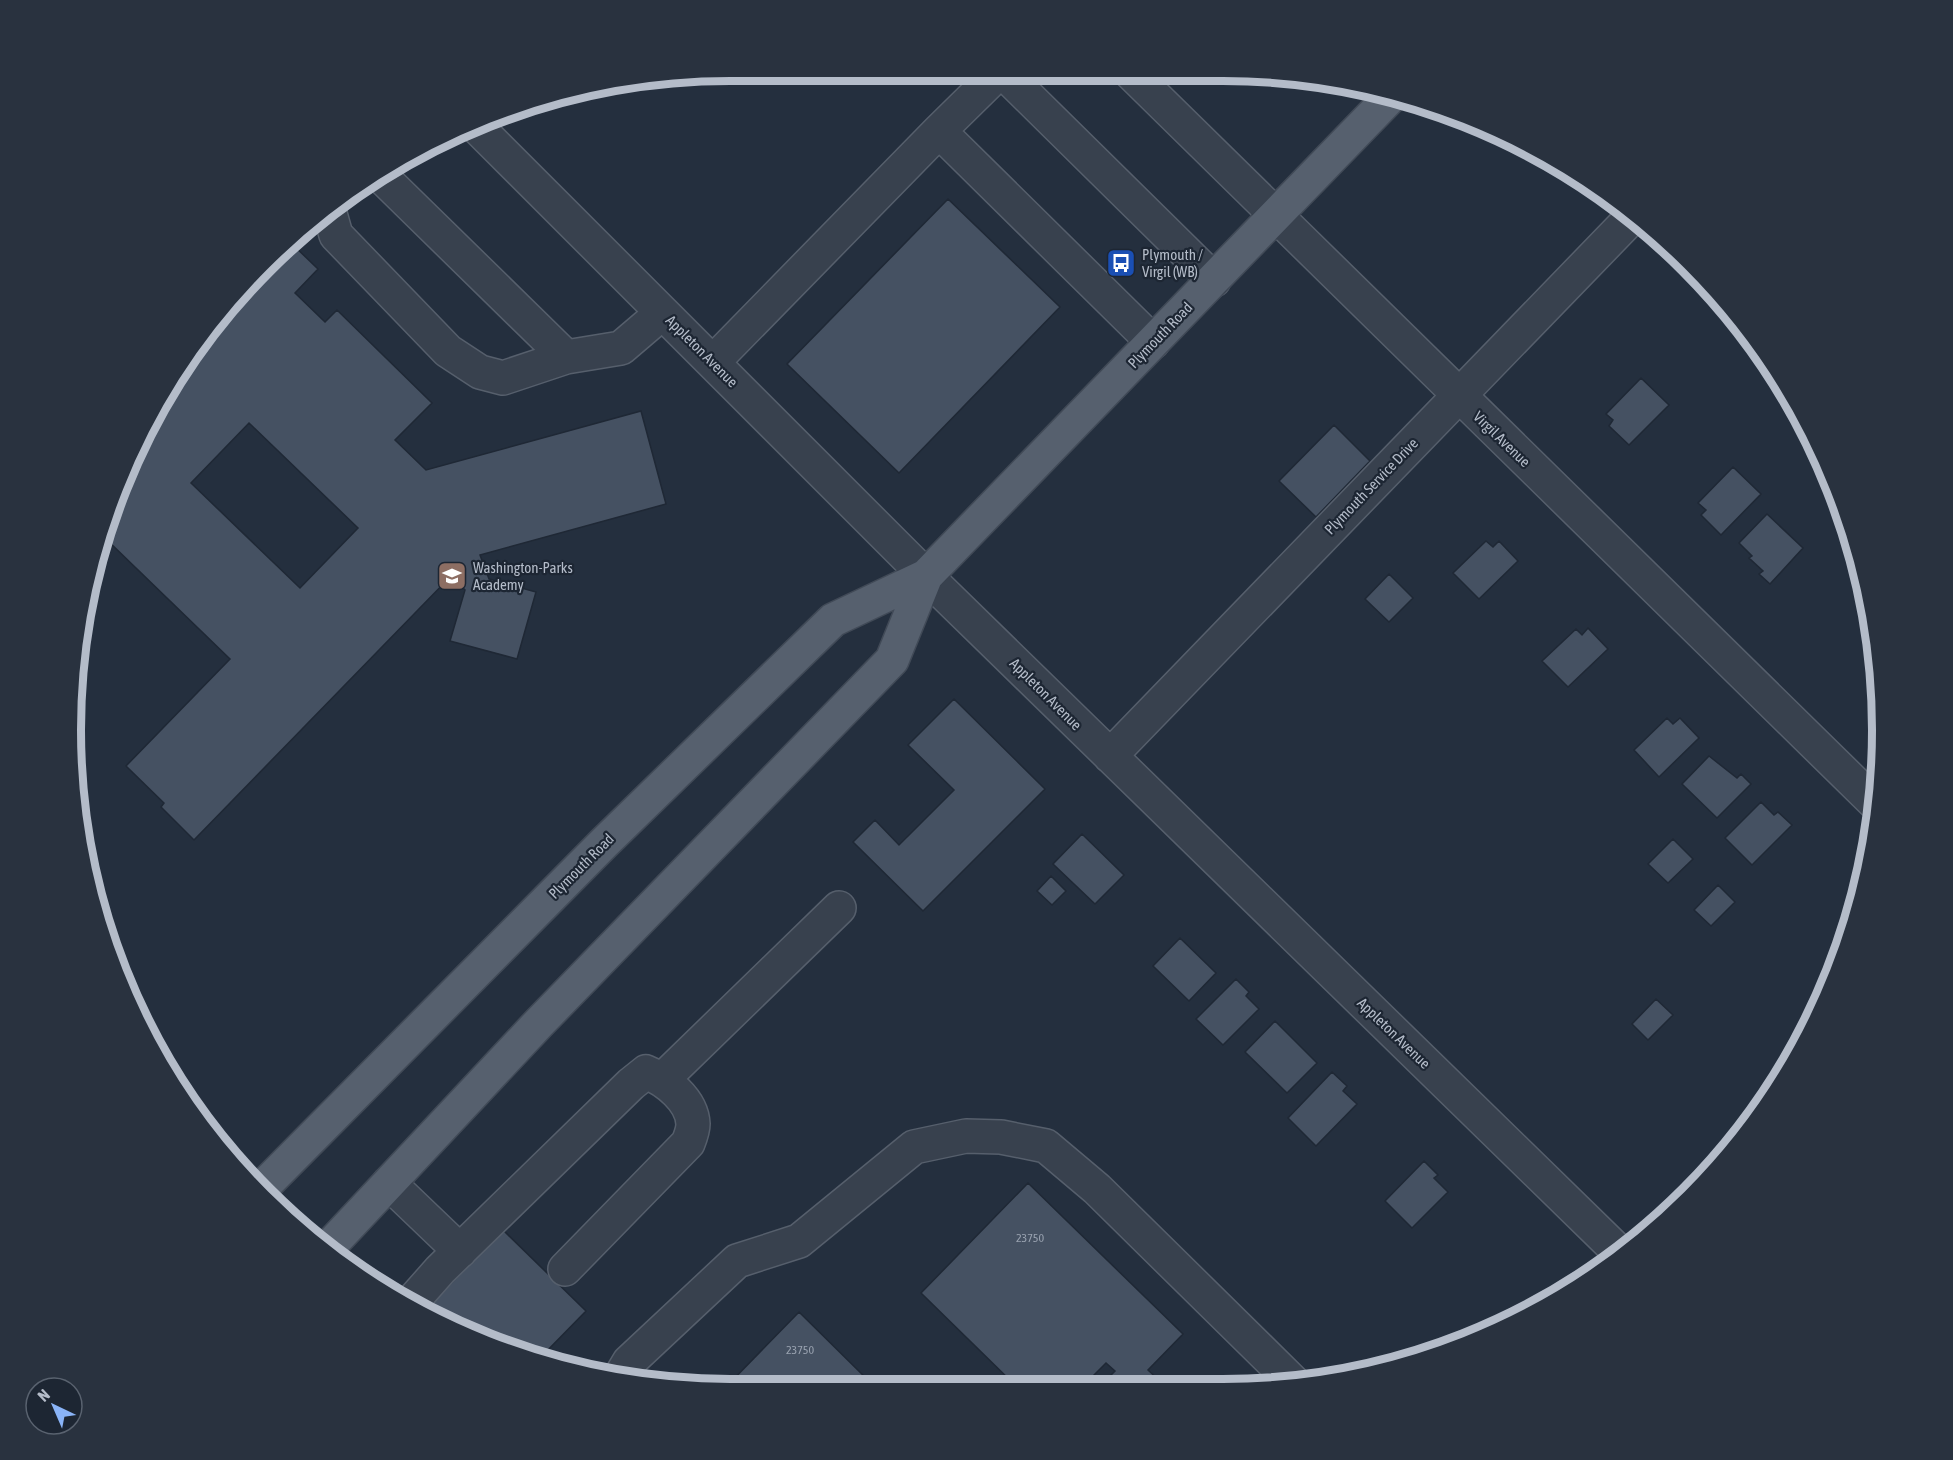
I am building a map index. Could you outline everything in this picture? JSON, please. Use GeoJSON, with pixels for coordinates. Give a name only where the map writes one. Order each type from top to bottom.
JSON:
{"type":"FeatureCollection","features":[{"type":"Feature","properties":{"kind":"main road","name":"Plymouth Road"},"geometry":{"type":"LineString","coordinates":[[266,1184],[604,843],[833,620],[926,576],[1386,102]]}},
{"type":"Feature","properties":{"kind":"main road","name":"Plymouth Road"},"geometry":{"type":"LineString","coordinates":[[333,1243],[539,1023],[892,660],[926,576]]}},
{"type":"Feature","properties":{"kind":"street"},"geometry":{"type":"LineString","coordinates":[[713,363],[990,81]]}},
{"type":"Feature","properties":{"kind":"street"},"geometry":{"type":"LineString","coordinates":[[1012,81],[1214,280]]}},
{"type":"Feature","properties":{"kind":"street","name":"Virgil Avenue"},"geometry":{"type":"LineString","coordinates":[[1139,81],[1335,270],[1458,396],[1868,796]]}},
{"type":"Feature","properties":{"kind":"street","name":"Appleton Avenue"},"geometry":{"type":"LineString","coordinates":[[481,131],[926,576],[1614,1248]]}},
{"type":"Feature","properties":{"kind":"street"},"geometry":{"type":"LineString","coordinates":[[939,131],[1153,342]]}},
{"type":"Feature","properties":{"kind":"street"},"geometry":{"type":"LineString","coordinates":[[385,180],[566,357]]}},
{"type":"Feature","properties":{"kind":"street"},"geometry":{"type":"LineString","coordinates":[[331,218],[336,235],[448,351],[480,372],[503,378],[566,357],[621,348],[662,313]]}},
{"type":"Feature","properties":{"kind":"street","name":"Plymouth Service Drive"},"geometry":{"type":"LineString","coordinates":[[1110,756],[1627,222]]}},
{"type":"Feature","properties":{"kind":"street"},"geometry":{"type":"LineString","coordinates":[[662,1080],[840,908]]}},
{"type":"Feature","properties":{"kind":"street"},"geometry":{"type":"LineString","coordinates":[[416,1298],[460,1251],[646,1072],[662,1080],[676,1091],[689,1109],[693,1126],[688,1143],[565,1269]]}},
{"type":"Feature","properties":{"kind":"street"},"geometry":{"type":"LineString","coordinates":[[624,1370],[629,1362],[737,1261],[799,1241],[914,1147],[966,1136],[1001,1137],[1046,1146],[1097,1189],[1286,1376]]}},
{"type":"Feature","properties":{"kind":"street"},"geometry":{"type":"LineString","coordinates":[[389,1183],[460,1251]]}},
{"type":"Feature","properties":{"kind":"building"},"geometry":{"type":"Polygon","coordinates":[[[948,199],[1060,307],[899,473],[787,364],[948,199]]]}},
{"type":"Feature","properties":{"kind":"building"},"geometry":{"type":"Polygon","coordinates":[[[296,248],[318,269],[295,293],[325,322],[337,310],[432,403],[395,440],[426,470],[641,411],[666,504],[480,555],[489,579],[536,592],[517,659],[450,641],[465,590],[451,576],[194,840],[161,807],[164,803],[126,766],[230,659],[109,542],[130,482],[148,443],[190,369],[242,302],[296,248]],[[249,423],[191,483],[300,588],[358,528],[249,423]]]}},
{"type":"Feature","properties":{"kind":"building"},"geometry":{"type":"Polygon","coordinates":[[[1641,378],[1669,405],[1629,445],[1609,426],[1613,420],[1606,414],[1641,378]]]}},
{"type":"Feature","properties":{"kind":"building"},"geometry":{"type":"Polygon","coordinates":[[[1334,425],[1370,461],[1316,517],[1279,481],[1334,425]]]}},
{"type":"Feature","properties":{"kind":"building"},"geometry":{"type":"Polygon","coordinates":[[[1733,467],[1761,494],[1721,535],[1701,515],[1706,510],[1698,503],[1733,467]]]}},
{"type":"Feature","properties":{"kind":"building"},"geometry":{"type":"Polygon","coordinates":[[[1767,514],[1803,548],[1770,584],[1759,574],[1763,571],[1749,558],[1752,556],[1739,543],[1767,514]]]}},
{"type":"Feature","properties":{"kind":"building"},"geometry":{"type":"Polygon","coordinates":[[[1486,541],[1493,547],[1499,541],[1518,561],[1479,599],[1453,573],[1486,541]]]}},
{"type":"Feature","properties":{"kind":"building"},"geometry":{"type":"Polygon","coordinates":[[[1389,574],[1413,598],[1389,622],[1365,599],[1389,574]]]}},
{"type":"Feature","properties":{"kind":"building"},"geometry":{"type":"Polygon","coordinates":[[[1588,628],[1608,649],[1568,687],[1542,661],[1576,629],[1582,635],[1588,628]]]}},
{"type":"Feature","properties":{"kind":"building"},"geometry":{"type":"Polygon","coordinates":[[[954,699],[1045,789],[923,911],[853,842],[875,820],[899,845],[954,790],[908,745],[954,699]]]}},
{"type":"Feature","properties":{"kind":"building"},"geometry":{"type":"Polygon","coordinates":[[[1667,718],[1673,724],[1680,718],[1699,738],[1659,777],[1634,750],[1667,718]]]}},
{"type":"Feature","properties":{"kind":"building"},"geometry":{"type":"Polygon","coordinates":[[[1709,756],[1737,778],[1741,774],[1751,784],[1717,818],[1682,784],[1709,756]]]}},
{"type":"Feature","properties":{"kind":"building"},"geometry":{"type":"Polygon","coordinates":[[[1761,802],[1774,815],[1778,812],[1792,825],[1752,865],[1725,838],[1761,802]]]}},
{"type":"Feature","properties":{"kind":"building"},"geometry":{"type":"Polygon","coordinates":[[[1082,834],[1124,875],[1095,904],[1053,864],[1082,834]]]}},
{"type":"Feature","properties":{"kind":"building"},"geometry":{"type":"Polygon","coordinates":[[[1673,839],[1693,859],[1668,883],[1648,864],[1673,839]]]}},
{"type":"Feature","properties":{"kind":"building"},"geometry":{"type":"Polygon","coordinates":[[[1051,876],[1066,891],[1052,905],[1037,891],[1051,876]]]}},
{"type":"Feature","properties":{"kind":"building"},"geometry":{"type":"Polygon","coordinates":[[[1718,885],[1735,902],[1711,926],[1694,910],[1718,885]]]}},
{"type":"Feature","properties":{"kind":"building"},"geometry":{"type":"Polygon","coordinates":[[[1180,938],[1216,973],[1189,1001],[1153,966],[1180,938]]]}},
{"type":"Feature","properties":{"kind":"building"},"geometry":{"type":"Polygon","coordinates":[[[1236,979],[1249,992],[1246,996],[1259,1009],[1223,1045],[1196,1019],[1236,979]]]}},
{"type":"Feature","properties":{"kind":"building"},"geometry":{"type":"Polygon","coordinates":[[[1656,999],[1673,1015],[1648,1040],[1632,1024],[1656,999]]]}},
{"type":"Feature","properties":{"kind":"building"},"geometry":{"type":"Polygon","coordinates":[[[1275,1021],[1317,1063],[1287,1093],[1245,1052],[1275,1021]]]}},
{"type":"Feature","properties":{"kind":"building"},"geometry":{"type":"Polygon","coordinates":[[[1332,1072],[1347,1086],[1343,1091],[1357,1104],[1316,1146],[1288,1118],[1332,1072]]]}},
{"type":"Feature","properties":{"kind":"building"},"geometry":{"type":"Polygon","coordinates":[[[1424,1161],[1438,1175],[1434,1178],[1448,1192],[1412,1228],[1385,1201],[1424,1161]]]}},
{"type":"Feature","properties":{"kind":"building"},"geometry":{"type":"Polygon","coordinates":[[[1028,1183],[1183,1334],[1148,1370],[1158,1379],[1107,1379],[1115,1371],[1106,1363],[1090,1379],[1009,1379],[921,1293],[1028,1183]]]}},
{"type":"Feature","properties":{"kind":"building"},"geometry":{"type":"Polygon","coordinates":[[[503,1230],[586,1311],[546,1352],[482,1330],[430,1305],[503,1230]]]}},
{"type":"Feature","properties":{"kind":"building"},"geometry":{"type":"Polygon","coordinates":[[[799,1312],[867,1379],[734,1379],[799,1312]]]}},
{"type":"Feature","properties":{"kind":"place","name":"Plymouth / Virgil (WB)"},"geometry":{"type":"Point","coordinates":[1121,263]}},
{"type":"Feature","properties":{"kind":"place","name":"Washington-Parks Academy"},"geometry":{"type":"Point","coordinates":[452,576]}}]}
